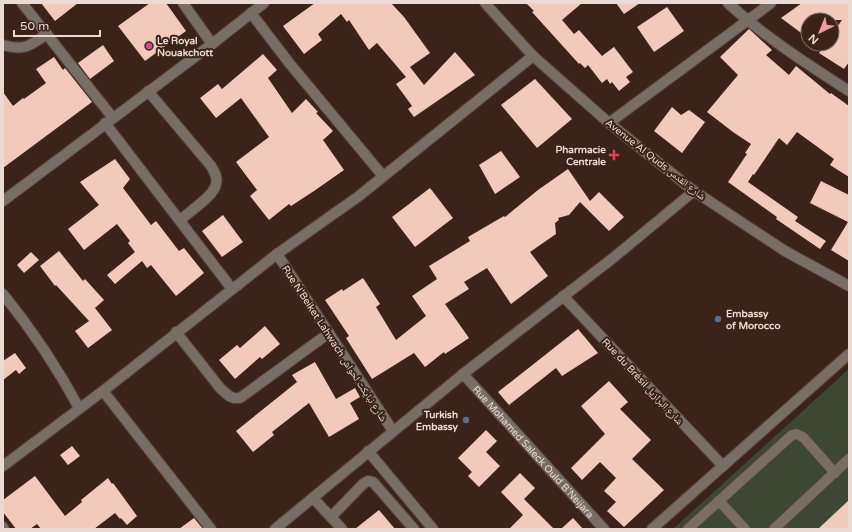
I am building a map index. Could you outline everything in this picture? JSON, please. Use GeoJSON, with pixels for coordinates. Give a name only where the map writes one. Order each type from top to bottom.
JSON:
{"type":"FeatureCollection","features":[{"type":"Feature","properties":{"kind":"street"},"geometry":{"type":"LineString","coordinates":[[22,3],[47,34],[180,220],[232,289]]}},
{"type":"Feature","properties":{"kind":"street"},"geometry":{"type":"LineString","coordinates":[[183,3],[212,44]]}},
{"type":"Feature","properties":{"kind":"street"},"geometry":{"type":"LineString","coordinates":[[3,201],[212,44],[264,3]]}},
{"type":"Feature","properties":{"kind":"street","name":"Avenue Al Quds شارع القدس"},"geometry":{"type":"LineString","coordinates":[[485,3],[533,56],[609,123],[694,191],[785,250],[849,286]]}},
{"type":"Feature","properties":{"kind":"street"},"geometry":{"type":"LineString","coordinates":[[728,3],[748,21],[811,66],[849,90]]}},
{"type":"Feature","properties":{"kind":"street"},"geometry":{"type":"LineString","coordinates":[[609,123],[771,3]]}},
{"type":"Feature","properties":{"kind":"street"},"geometry":{"type":"LineString","coordinates":[[251,13],[290,64],[383,176]]}},
{"type":"Feature","properties":{"kind":"street"},"geometry":{"type":"LineString","coordinates":[[3,45],[16,48],[29,46],[47,34]]}},
{"type":"Feature","properties":{"kind":"street"},"geometry":{"type":"LineString","coordinates":[[3,466],[103,391],[277,254],[359,196],[533,56]]}},
{"type":"Feature","properties":{"kind":"street"},"geometry":{"type":"LineString","coordinates":[[148,91],[211,166],[216,175],[217,183],[214,190],[180,220]]}},
{"type":"Feature","properties":{"kind":"street"},"geometry":{"type":"LineString","coordinates":[[275,529],[463,374],[613,258],[694,191]]}},
{"type":"Feature","properties":{"kind":"street","name":"Rue N'Beiket Lahwach شارع نبايكت لحواش"},"geometry":{"type":"LineString","coordinates":[[277,254],[393,431]]}},
{"type":"Feature","properties":{"kind":"street"},"geometry":{"type":"LineString","coordinates":[[3,294],[26,322],[52,360],[79,408]]}},
{"type":"Feature","properties":{"kind":"street","name":"Rue du Brésil شارع البرازيل"},"geometry":{"type":"LineString","coordinates":[[563,296],[723,466]]}},
{"type":"Feature","properties":{"kind":"street"},"geometry":{"type":"LineString","coordinates":[[176,332],[220,388],[229,396],[234,398],[240,398],[329,333]]}},
{"type":"Feature","properties":{"kind":"street"},"geometry":{"type":"LineString","coordinates":[[652,529],[849,354]]}},
{"type":"Feature","properties":{"kind":"street","name":"Rue Mohamed Saleck Ould B'Neijara"},"geometry":{"type":"LineString","coordinates":[[463,374],[604,529]]}},
{"type":"Feature","properties":{"kind":"street"},"geometry":{"type":"LineString","coordinates":[[103,391],[211,529]]}},
{"type":"Feature","properties":{"kind":"street"},"geometry":{"type":"LineString","coordinates":[[688,529],[792,434],[796,434],[803,438],[835,473]]}},
{"type":"Feature","properties":{"kind":"street"},"geometry":{"type":"LineString","coordinates":[[368,451],[430,525],[418,529]]}},
{"type":"Feature","properties":{"kind":"street"},"geometry":{"type":"LineString","coordinates":[[774,529],[849,459]]}},
{"type":"Feature","properties":{"kind":"street"},"geometry":{"type":"LineString","coordinates":[[331,517],[363,484],[368,481],[372,482],[414,529]]}},
{"type":"Feature","properties":{"kind":"street"},"geometry":{"type":"LineString","coordinates":[[313,498],[342,529]]}},
{"type":"Feature","properties":{"kind":"street"},"geometry":{"type":"LineString","coordinates":[[719,501],[745,529]]}},
{"type":"Feature","properties":{"kind":"green space"},"geometry":{"type":"Polygon","coordinates":[[[849,369],[849,529],[673,529],[849,369]]]}},
{"type":"Feature","properties":{"kind":"building"},"geometry":{"type":"Polygon","coordinates":[[[41,3],[78,3],[55,21],[41,3]]]}},
{"type":"Feature","properties":{"kind":"building","name":"Le Royal Nouakchott"},"geometry":{"type":"Polygon","coordinates":[[[150,3],[166,3],[186,31],[145,61],[118,26],[150,3]]]}},
{"type":"Feature","properties":{"kind":"building"},"geometry":{"type":"Polygon","coordinates":[[[315,3],[391,3],[404,17],[430,53],[410,67],[424,85],[455,52],[475,75],[414,117],[408,109],[412,106],[396,84],[406,77],[377,43],[369,50],[349,20],[347,22],[341,14],[318,34],[322,40],[304,54],[283,26],[315,3]]]}},
{"type":"Feature","properties":{"kind":"building"},"geometry":{"type":"Polygon","coordinates":[[[526,3],[582,3],[562,20],[574,34],[579,30],[602,56],[614,47],[633,72],[626,77],[630,82],[619,91],[612,82],[610,84],[607,79],[602,83],[588,65],[585,68],[580,63],[579,64],[532,12],[534,11],[526,3]]]}},
{"type":"Feature","properties":{"kind":"building"},"geometry":{"type":"Polygon","coordinates":[[[616,3],[640,3],[624,14],[616,3]]]}},
{"type":"Feature","properties":{"kind":"building"},"geometry":{"type":"Polygon","coordinates":[[[802,3],[849,3],[849,62],[844,69],[819,53],[840,52],[840,23],[842,20],[840,20],[840,12],[800,12],[800,32],[781,18],[802,3]]]}},
{"type":"Feature","properties":{"kind":"building"},"geometry":{"type":"Polygon","coordinates":[[[667,7],[684,31],[654,52],[637,27],[667,7]]]}},
{"type":"Feature","properties":{"kind":"building"},"geometry":{"type":"Polygon","coordinates":[[[749,29],[772,50],[766,55],[789,75],[796,66],[830,94],[831,93],[849,106],[849,177],[830,165],[834,159],[797,132],[787,145],[779,138],[748,182],[798,217],[795,221],[826,241],[820,249],[776,219],[777,217],[728,182],[747,154],[745,153],[751,144],[707,112],[738,75],[720,57],[749,29]]]}},
{"type":"Feature","properties":{"kind":"building"},"geometry":{"type":"Polygon","coordinates":[[[103,45],[114,61],[90,79],[78,63],[103,45]]]}},
{"type":"Feature","properties":{"kind":"building"},"geometry":{"type":"Polygon","coordinates":[[[263,54],[277,70],[268,78],[292,113],[306,99],[318,112],[316,113],[333,131],[323,140],[344,170],[291,206],[289,204],[269,220],[250,196],[257,190],[236,162],[269,137],[241,98],[216,118],[200,98],[218,84],[222,89],[263,54]]]}},
{"type":"Feature","properties":{"kind":"building"},"geometry":{"type":"Polygon","coordinates":[[[54,57],[63,70],[65,68],[92,102],[3,168],[3,92],[13,106],[23,98],[24,99],[46,83],[36,69],[54,57]]]}},
{"type":"Feature","properties":{"kind":"building"},"geometry":{"type":"Polygon","coordinates":[[[535,79],[572,119],[537,148],[501,105],[535,79]]]}},
{"type":"Feature","properties":{"kind":"building"},"geometry":{"type":"Polygon","coordinates":[[[672,107],[681,115],[689,110],[705,122],[682,153],[654,131],[672,107]]]}},
{"type":"Feature","properties":{"kind":"building"},"geometry":{"type":"Polygon","coordinates":[[[501,151],[520,177],[495,194],[479,165],[501,151]]]}},
{"type":"Feature","properties":{"kind":"building"},"geometry":{"type":"Polygon","coordinates":[[[115,159],[130,179],[123,188],[151,225],[156,221],[179,251],[184,248],[204,273],[176,296],[151,265],[147,268],[142,261],[115,284],[107,275],[135,252],[128,243],[130,241],[117,224],[84,250],[68,229],[99,205],[80,182],[115,159]]]}},
{"type":"Feature","properties":{"kind":"building"},"geometry":{"type":"Polygon","coordinates":[[[568,169],[590,201],[599,192],[624,217],[609,231],[580,202],[569,215],[558,218],[559,220],[555,223],[556,234],[530,252],[548,276],[511,304],[487,268],[464,282],[469,289],[445,304],[469,338],[445,354],[444,352],[425,367],[414,353],[372,379],[346,338],[349,336],[325,300],[342,289],[343,291],[363,278],[380,304],[376,307],[396,340],[426,316],[412,296],[437,279],[429,266],[470,241],[468,237],[504,216],[505,217],[538,190],[568,169]]]}},
{"type":"Feature","properties":{"kind":"building"},"geometry":{"type":"Polygon","coordinates":[[[821,181],[849,195],[849,261],[831,250],[848,222],[810,203],[821,181]]]}},
{"type":"Feature","properties":{"kind":"building"},"geometry":{"type":"Polygon","coordinates":[[[430,188],[453,218],[415,247],[392,217],[430,188]]]}},
{"type":"Feature","properties":{"kind":"building"},"geometry":{"type":"Polygon","coordinates":[[[223,215],[243,242],[222,257],[202,231],[223,215]]]}},
{"type":"Feature","properties":{"kind":"building"},"geometry":{"type":"Polygon","coordinates":[[[59,251],[83,281],[85,279],[104,300],[95,308],[112,330],[88,348],[75,331],[89,321],[56,285],[55,286],[40,266],[59,251]]]}},
{"type":"Feature","properties":{"kind":"building"},"geometry":{"type":"Polygon","coordinates":[[[31,252],[39,260],[24,273],[17,265],[31,252]]]}},
{"type":"Feature","properties":{"kind":"building"},"geometry":{"type":"Polygon","coordinates":[[[265,326],[280,344],[262,359],[260,357],[235,379],[219,360],[237,345],[240,348],[265,326]]]}},
{"type":"Feature","properties":{"kind":"building"},"geometry":{"type":"Polygon","coordinates":[[[578,329],[598,353],[562,376],[556,368],[509,405],[498,392],[578,329]]]}},
{"type":"Feature","properties":{"kind":"building"},"geometry":{"type":"Polygon","coordinates":[[[15,353],[26,368],[19,374],[16,370],[3,380],[3,361],[15,353]]]}},
{"type":"Feature","properties":{"kind":"building"},"geometry":{"type":"Polygon","coordinates":[[[315,362],[336,399],[355,388],[360,397],[350,403],[359,419],[329,437],[309,403],[272,432],[274,435],[253,452],[236,431],[297,382],[292,375],[315,362]]]}},
{"type":"Feature","properties":{"kind":"building"},"geometry":{"type":"Polygon","coordinates":[[[609,381],[628,402],[620,409],[651,440],[632,459],[664,490],[624,527],[607,511],[616,502],[604,491],[616,478],[600,462],[582,480],[571,468],[605,434],[581,406],[609,381]]]}},
{"type":"Feature","properties":{"kind":"building"},"geometry":{"type":"Polygon","coordinates":[[[486,430],[497,441],[486,452],[500,466],[479,487],[468,476],[472,472],[458,458],[486,430]]]}},
{"type":"Feature","properties":{"kind":"building"},"geometry":{"type":"Polygon","coordinates":[[[72,446],[80,456],[68,465],[60,455],[72,446]]]}},
{"type":"Feature","properties":{"kind":"building"},"geometry":{"type":"Polygon","coordinates":[[[520,473],[535,488],[524,499],[554,529],[509,529],[523,515],[501,492],[520,473]]]}},
{"type":"Feature","properties":{"kind":"building"},"geometry":{"type":"Polygon","coordinates":[[[35,476],[65,516],[82,502],[81,500],[108,478],[137,516],[127,525],[115,513],[94,529],[41,529],[37,524],[30,529],[16,529],[3,512],[3,500],[35,476]]]}},
{"type":"Feature","properties":{"kind":"building"},"geometry":{"type":"Polygon","coordinates":[[[849,500],[849,529],[818,529],[849,500]]]}},
{"type":"Feature","properties":{"kind":"building"},"geometry":{"type":"Polygon","coordinates":[[[379,510],[395,529],[355,529],[379,510]]]}},
{"type":"Feature","properties":{"kind":"building"},"geometry":{"type":"Polygon","coordinates":[[[194,518],[203,529],[179,529],[194,518]]]}},
{"type":"Feature","properties":{"kind":"building"},"geometry":{"type":"Polygon","coordinates":[[[573,518],[583,529],[561,529],[573,518]]]}},
{"type":"Feature","properties":{"kind":"place","name":"Le Royal Nouakchott"},"geometry":{"type":"Point","coordinates":[149,46]}},
{"type":"Feature","properties":{"kind":"place","name":"Pharmacie Centrale"},"geometry":{"type":"Point","coordinates":[614,155]}},
{"type":"Feature","properties":{"kind":"place","name":"Embassy of Morocco"},"geometry":{"type":"Point","coordinates":[718,319]}},
{"type":"Feature","properties":{"kind":"place","name":"Turkish Embassy"},"geometry":{"type":"Point","coordinates":[466,420]}}]}
